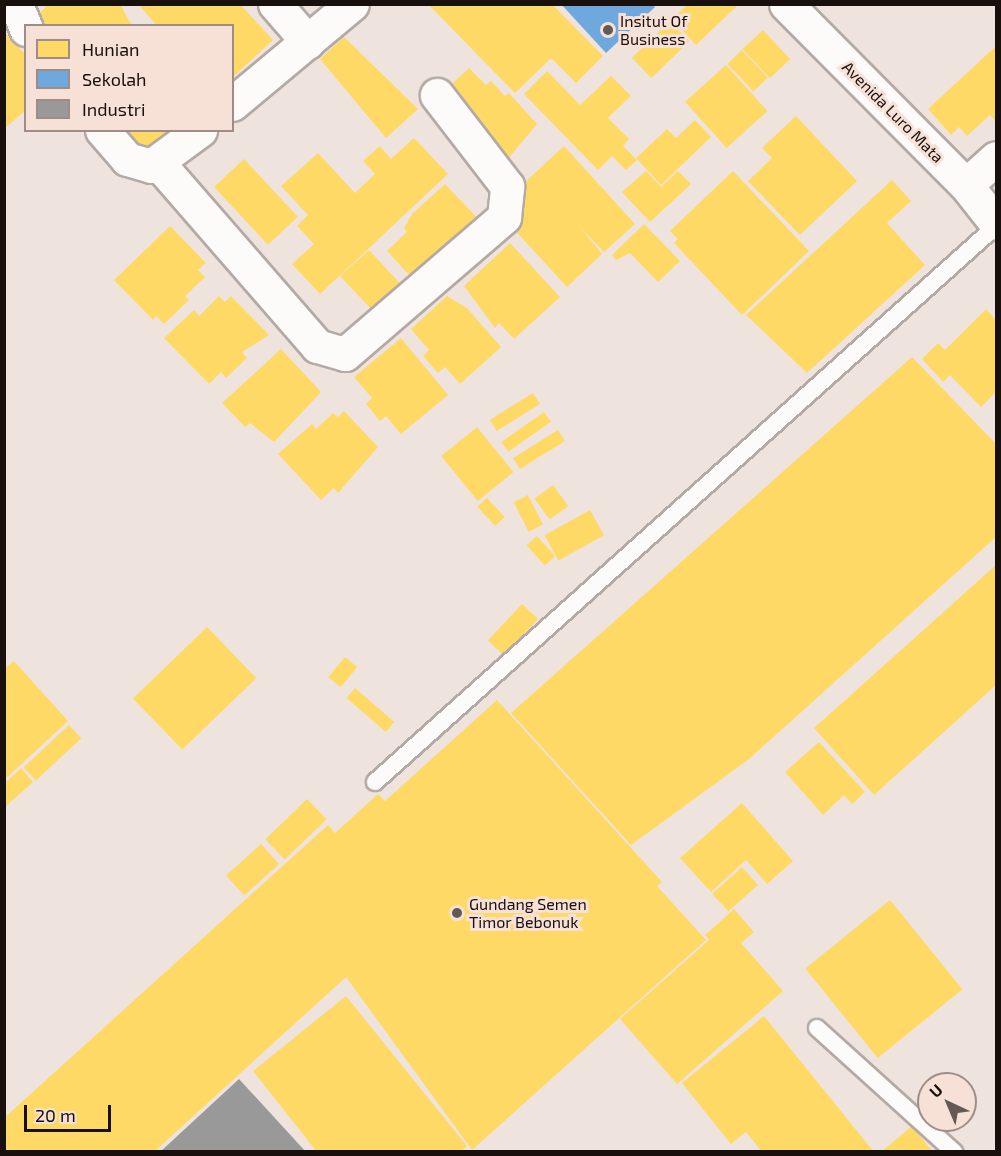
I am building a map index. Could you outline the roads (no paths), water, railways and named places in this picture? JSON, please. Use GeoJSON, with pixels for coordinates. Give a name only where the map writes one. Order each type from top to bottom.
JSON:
{"type":"FeatureCollection","features":[{"type":"Feature","properties":{"kind":"street"},"geometry":{"type":"LineString","coordinates":[[16,4],[24,24]]}},
{"type":"Feature","properties":{"kind":"street"},"geometry":{"type":"LineString","coordinates":[[275,4],[308,42]]}},
{"type":"Feature","properties":{"kind":"street"},"geometry":{"type":"LineString","coordinates":[[234,102],[352,4]]}},
{"type":"Feature","properties":{"kind":"street","name":"Avenida Luro Mata"},"geometry":{"type":"LineString","coordinates":[[786,4],[966,185],[996,224]]}},
{"type":"Feature","properties":{"kind":"street"},"geometry":{"type":"LineString","coordinates":[[104,132],[127,159],[159,164],[317,346],[345,354],[504,217],[507,186],[437,95]]}},
{"type":"Feature","properties":{"kind":"street"},"geometry":{"type":"LineString","coordinates":[[159,164],[198,132]]}},
{"type":"Feature","properties":{"kind":"street"},"geometry":{"type":"LineString","coordinates":[[966,185],[996,159]]}},
{"type":"Feature","properties":{"kind":"lane"},"geometry":{"type":"LineString","coordinates":[[375,782],[996,224]]}},
{"type":"Feature","properties":{"kind":"lane"},"geometry":{"type":"LineString","coordinates":[[817,1028],[954,1152]]}},
{"type":"Feature","properties":{"kind":"place","name":"Insitut Of Business"},"geometry":{"type":"Point","coordinates":[608,30]}},
{"type":"Feature","properties":{"kind":"place","name":"Gundang Semen Timor Bebonuk"},"geometry":{"type":"Point","coordinates":[457,913]}}]}
